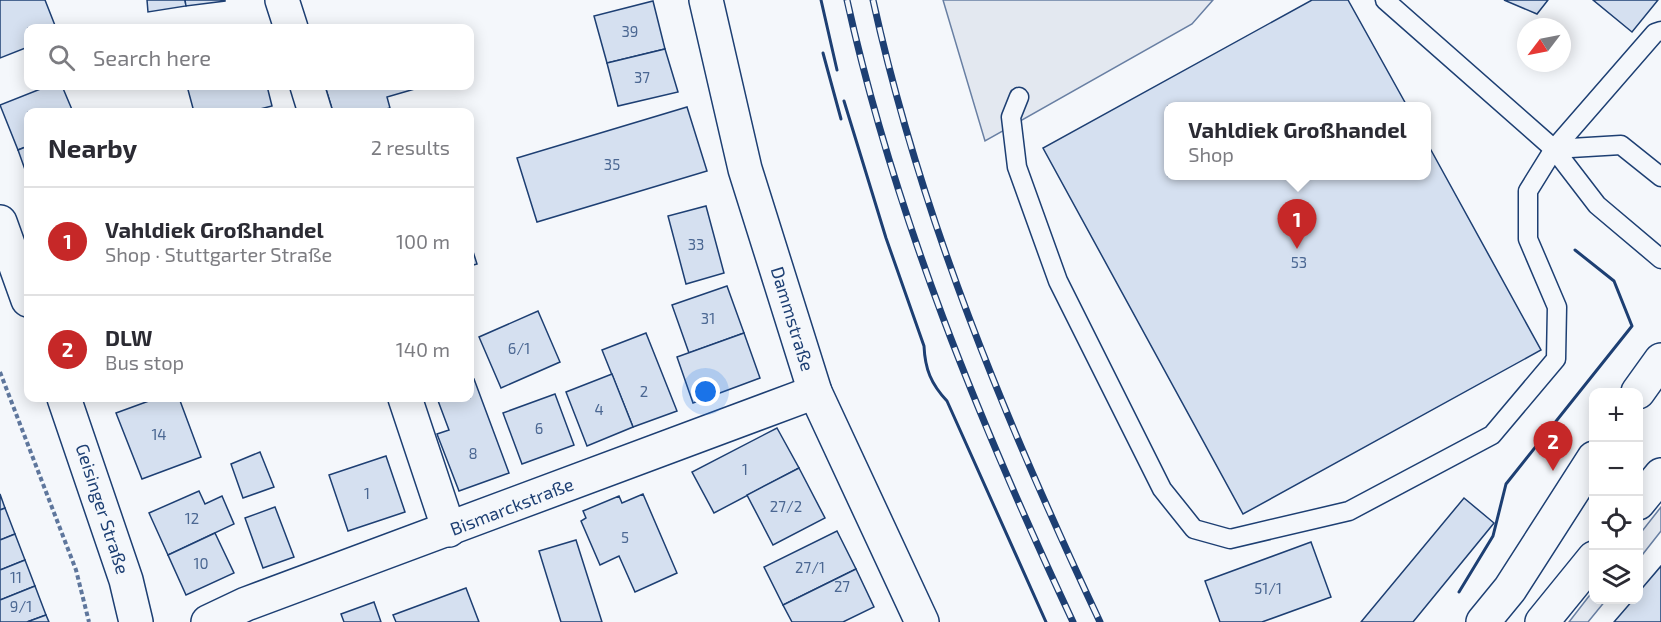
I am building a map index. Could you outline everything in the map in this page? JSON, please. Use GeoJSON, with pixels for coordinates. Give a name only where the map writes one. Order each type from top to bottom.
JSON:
{"type":"FeatureCollection","features":[{"type":"Feature","properties":{"kind":"street"},"geometry":{"type":"LineString","coordinates":[[282,0],[290,24]]}},
{"type":"Feature","properties":{"kind":"street","name":"Dammstraße"},"geometry":{"type":"LineString","coordinates":[[706,0],[745,169],[815,392],[922,622]]}},
{"type":"Feature","properties":{"kind":"street"},"geometry":{"type":"LineString","coordinates":[[308,90],[314,108]]}},
{"type":"Feature","properties":{"kind":"street"},"geometry":{"type":"LineString","coordinates":[[0,222],[24,289]]}},
{"type":"Feature","properties":{"kind":"street"},"geometry":{"type":"LineString","coordinates":[[1641,388],[1661,360]]}},
{"type":"Feature","properties":{"kind":"street","name":"Bismarckstraße"},"geometry":{"type":"LineString","coordinates":[[208,622],[246,604],[815,392]]}},
{"type":"Feature","properties":{"kind":"street","name":"Geisinger Straße"},"geometry":{"type":"LineString","coordinates":[[65,402],[123,569],[136,622]]}},
{"type":"Feature","properties":{"kind":"street"},"geometry":{"type":"LineString","coordinates":[[406,402],[449,530]]}},
{"type":"Feature","properties":{"kind":"street"},"geometry":{"type":"LineString","coordinates":[[1483,622],[1510,589],[1589,464]]}},
{"type":"Feature","properties":{"kind":"street"},"geometry":{"type":"LineString","coordinates":[[1643,497],[1661,475]]}},
{"type":"Feature","properties":{"kind":"street"},"geometry":{"type":"LineString","coordinates":[[1542,622],[1589,563]]}},
{"type":"Feature","properties":{"kind":"lane"},"geometry":{"type":"LineString","coordinates":[[1385,0],[1554,149],[1597,205],[1661,259]]}},
{"type":"Feature","properties":{"kind":"lane"},"geometry":{"type":"LineString","coordinates":[[1019,97],[1011,117],[1017,167],[1058,281],[1162,489],[1194,529],[1230,539],[1349,511],[1492,435],[1556,359],[1557,307],[1528,239],[1528,191],[1554,149],[1659,30]]}},
{"type":"Feature","properties":{"kind":"lane"},"geometry":{"type":"LineString","coordinates":[[1554,149],[1621,145],[1661,177]]}},
{"type":"Feature","properties":{"kind":"path"},"geometry":{"type":"LineString","coordinates":[[0,372],[76,570],[90,622]]}},
{"type":"Feature","properties":{"kind":"shaded area"},"geometry":{"type":"Polygon","coordinates":[[[943,0],[1213,0],[1192,24],[985,141],[943,0]]]}},
{"type":"Feature","properties":{"kind":"shaded area"},"geometry":{"type":"Polygon","coordinates":[[[1661,507],[1661,531],[1643,554],[1643,530],[1661,507]]]}},
{"type":"Feature","properties":{"kind":"shaded area"},"geometry":{"type":"Polygon","coordinates":[[[1589,596],[1589,604],[1603,604],[1588,622],[1569,622],[1589,596]]]}},
{"type":"Feature","properties":{"kind":"building"},"geometry":{"type":"Polygon","coordinates":[[[0,0],[45,0],[54,24],[24,24],[24,49],[0,58],[0,0]]]}},
{"type":"Feature","properties":{"kind":"building"},"geometry":{"type":"Polygon","coordinates":[[[147,0],[185,0],[186,6],[148,12],[147,0]]]}},
{"type":"Feature","properties":{"kind":"building"},"geometry":{"type":"Polygon","coordinates":[[[185,0],[225,0],[225,1],[186,6],[185,0]]]}},
{"type":"Feature","properties":{"kind":"building"},"geometry":{"type":"Polygon","coordinates":[[[1312,0],[1348,0],[1405,102],[1164,102],[1164,180],[1431,180],[1431,150],[1541,350],[1243,514],[1043,148],[1312,0]]]}},
{"type":"Feature","properties":{"kind":"building"},"geometry":{"type":"Polygon","coordinates":[[[1504,0],[1548,0],[1537,14],[1504,0]]]}},
{"type":"Feature","properties":{"kind":"building"},"geometry":{"type":"Polygon","coordinates":[[[1593,0],[1658,0],[1632,32],[1593,0]]]}},
{"type":"Feature","properties":{"kind":"building"},"geometry":{"type":"Polygon","coordinates":[[[653,1],[665,49],[607,63],[594,16],[653,1]]]}},
{"type":"Feature","properties":{"kind":"building"},"geometry":{"type":"Polygon","coordinates":[[[665,49],[678,92],[618,106],[607,63],[665,49]]]}},
{"type":"Feature","properties":{"kind":"building"},"geometry":{"type":"Polygon","coordinates":[[[38,90],[64,90],[71,108],[24,108],[24,148],[18,150],[0,105],[38,90]]]}},
{"type":"Feature","properties":{"kind":"building"},"geometry":{"type":"Polygon","coordinates":[[[188,90],[268,90],[272,106],[264,108],[193,108],[188,90]]]}},
{"type":"Feature","properties":{"kind":"building"},"geometry":{"type":"Polygon","coordinates":[[[326,90],[411,90],[387,97],[390,108],[332,108],[326,90]]]}},
{"type":"Feature","properties":{"kind":"building"},"geometry":{"type":"Polygon","coordinates":[[[687,107],[707,171],[537,222],[517,158],[687,107]]]}},
{"type":"Feature","properties":{"kind":"building"},"geometry":{"type":"Polygon","coordinates":[[[24,148],[24,167],[18,150],[24,148]]]}},
{"type":"Feature","properties":{"kind":"building"},"geometry":{"type":"Polygon","coordinates":[[[706,206],[724,273],[686,284],[668,216],[706,206]]]}},
{"type":"Feature","properties":{"kind":"building"},"geometry":{"type":"Polygon","coordinates":[[[727,286],[744,333],[689,353],[672,305],[727,286]]]}},
{"type":"Feature","properties":{"kind":"building"},"geometry":{"type":"Polygon","coordinates":[[[538,311],[560,362],[501,388],[479,337],[538,311]]]}},
{"type":"Feature","properties":{"kind":"building"},"geometry":{"type":"Polygon","coordinates":[[[646,333],[677,411],[633,427],[602,350],[646,333]]]}},
{"type":"Feature","properties":{"kind":"building"},"geometry":{"type":"Polygon","coordinates":[[[744,333],[760,378],[693,403],[677,357],[744,333]]]}},
{"type":"Feature","properties":{"kind":"building"},"geometry":{"type":"Polygon","coordinates":[[[612,374],[633,427],[587,446],[566,392],[612,374]]]}},
{"type":"Feature","properties":{"kind":"building"},"geometry":{"type":"Polygon","coordinates":[[[474,379],[509,473],[459,491],[437,434],[449,430],[438,402],[474,402],[474,379]]]}},
{"type":"Feature","properties":{"kind":"building"},"geometry":{"type":"Polygon","coordinates":[[[555,394],[574,445],[522,464],[503,413],[555,394]]]}},
{"type":"Feature","properties":{"kind":"building"},"geometry":{"type":"Polygon","coordinates":[[[146,402],[180,402],[201,457],[142,479],[116,413],[146,402]]]}},
{"type":"Feature","properties":{"kind":"building"},"geometry":{"type":"Polygon","coordinates":[[[777,428],[799,468],[714,513],[692,472],[777,428]]]}},
{"type":"Feature","properties":{"kind":"building"},"geometry":{"type":"Polygon","coordinates":[[[260,452],[274,487],[243,498],[231,464],[260,452]]]}},
{"type":"Feature","properties":{"kind":"building"},"geometry":{"type":"Polygon","coordinates":[[[386,456],[405,512],[348,531],[329,475],[386,456]]]}},
{"type":"Feature","properties":{"kind":"building"},"geometry":{"type":"Polygon","coordinates":[[[799,468],[825,518],[773,545],[747,495],[799,468]]]}},
{"type":"Feature","properties":{"kind":"building"},"geometry":{"type":"Polygon","coordinates":[[[199,491],[205,504],[222,496],[234,524],[168,555],[149,513],[199,491]]]}},
{"type":"Feature","properties":{"kind":"building"},"geometry":{"type":"Polygon","coordinates":[[[0,494],[5,508],[0,510],[0,494]]]}},
{"type":"Feature","properties":{"kind":"building"},"geometry":{"type":"Polygon","coordinates":[[[643,494],[677,573],[635,592],[619,556],[600,565],[581,521],[586,518],[583,511],[619,496],[622,503],[643,494]]]}},
{"type":"Feature","properties":{"kind":"building"},"geometry":{"type":"Polygon","coordinates":[[[1464,498],[1494,523],[1413,622],[1361,622],[1464,498]]]}},
{"type":"Feature","properties":{"kind":"building"},"geometry":{"type":"Polygon","coordinates":[[[275,507],[294,557],[263,568],[245,518],[275,507]]]}},
{"type":"Feature","properties":{"kind":"building"},"geometry":{"type":"Polygon","coordinates":[[[5,508],[15,534],[0,540],[0,510],[5,508]]]}},
{"type":"Feature","properties":{"kind":"building"},"geometry":{"type":"Polygon","coordinates":[[[837,531],[856,569],[783,605],[764,567],[837,531]]]}},
{"type":"Feature","properties":{"kind":"building"},"geometry":{"type":"Polygon","coordinates":[[[215,533],[234,573],[186,595],[168,555],[215,533]]]}},
{"type":"Feature","properties":{"kind":"building"},"geometry":{"type":"Polygon","coordinates":[[[15,534],[25,560],[0,570],[0,540],[15,534]]]}},
{"type":"Feature","properties":{"kind":"building"},"geometry":{"type":"Polygon","coordinates":[[[576,540],[602,622],[561,622],[539,551],[576,540]]]}},
{"type":"Feature","properties":{"kind":"building"},"geometry":{"type":"Polygon","coordinates":[[[1311,542],[1331,597],[1262,622],[1220,622],[1205,581],[1311,542]]]}},
{"type":"Feature","properties":{"kind":"building"},"geometry":{"type":"Polygon","coordinates":[[[25,560],[35,586],[0,600],[0,570],[25,560]]]}},
{"type":"Feature","properties":{"kind":"building"},"geometry":{"type":"Polygon","coordinates":[[[1661,566],[1661,622],[1614,622],[1630,604],[1643,604],[1643,587],[1661,566]]]}},
{"type":"Feature","properties":{"kind":"building"},"geometry":{"type":"Polygon","coordinates":[[[856,569],[874,607],[843,622],[792,622],[783,605],[856,569]]]}},
{"type":"Feature","properties":{"kind":"building"},"geometry":{"type":"Polygon","coordinates":[[[35,586],[46,615],[27,622],[0,622],[0,600],[35,586]]]}},
{"type":"Feature","properties":{"kind":"building"},"geometry":{"type":"Polygon","coordinates":[[[466,588],[479,622],[396,622],[393,615],[466,588]]]}},
{"type":"Feature","properties":{"kind":"building"},"geometry":{"type":"Polygon","coordinates":[[[374,602],[381,622],[344,622],[341,614],[374,602]]]}},
{"type":"Feature","properties":{"kind":"building"},"geometry":{"type":"Polygon","coordinates":[[[46,615],[49,622],[27,622],[46,615]]]}},
{"type":"Feature","properties":{"kind":"railway"},"geometry":{"type":"LineString","coordinates":[[847,0],[889,160],[943,317],[1005,471],[1073,622]]}},
{"type":"Feature","properties":{"kind":"railway"},"geometry":{"type":"LineString","coordinates":[[873,0],[915,161],[969,317],[1031,470],[1100,622]]}},
{"type":"Feature","properties":{"kind":"wall"},"geometry":{"type":"LineString","coordinates":[[821,0],[837,70]]}},
{"type":"Feature","properties":{"kind":"wall"},"geometry":{"type":"LineString","coordinates":[[823,53],[841,119]]}},
{"type":"Feature","properties":{"kind":"wall"},"geometry":{"type":"LineString","coordinates":[[844,101],[886,238],[924,346],[930,376],[947,401],[1046,622]]}},
{"type":"Feature","properties":{"kind":"wall"},"geometry":{"type":"LineString","coordinates":[[1459,592],[1493,536],[1506,484],[1632,326],[1614,281],[1575,250]]}},
{"type":"Feature","properties":{"kind":"place","name":"Vahldiek Großhandel"},"geometry":{"type":"Point","coordinates":[1297,249]}},
{"type":"Feature","properties":{"kind":"place","name":"DLW"},"geometry":{"type":"Point","coordinates":[1553,471]}}]}
